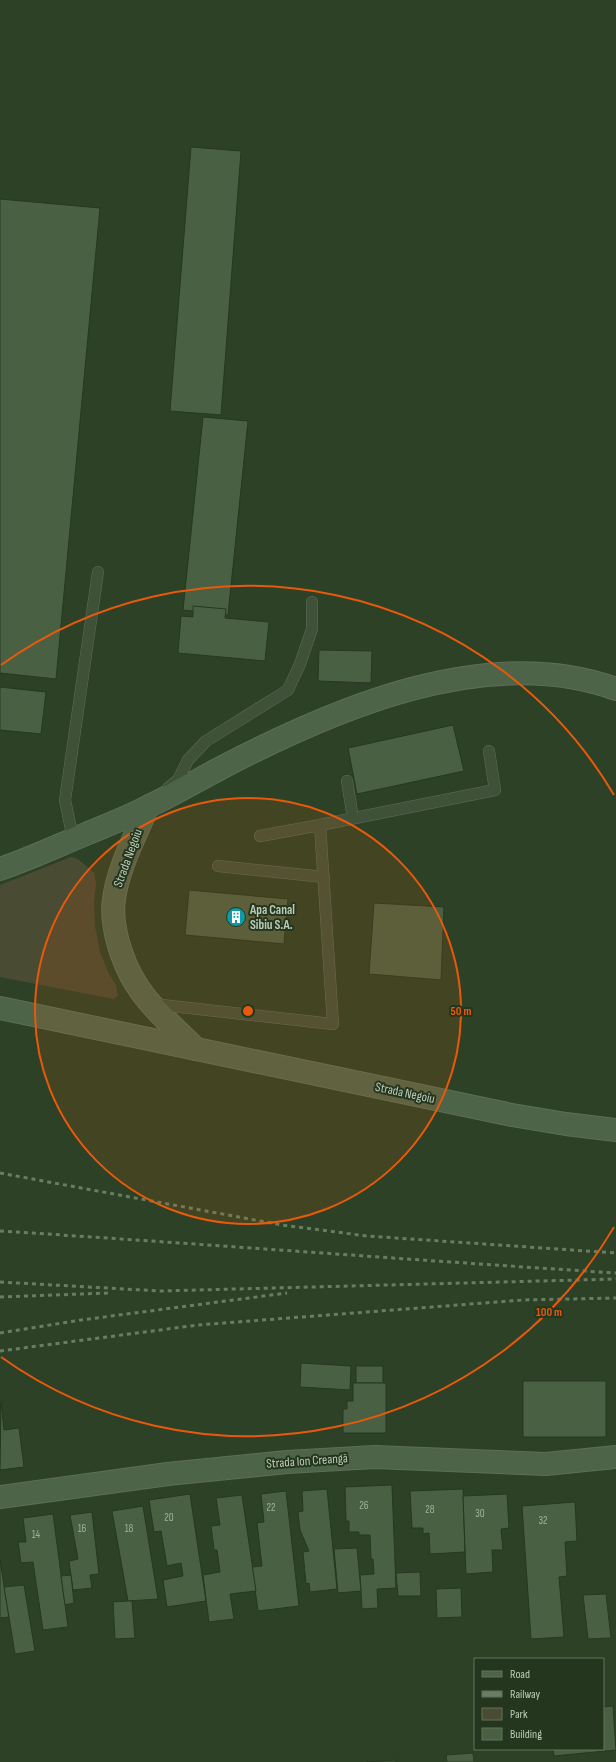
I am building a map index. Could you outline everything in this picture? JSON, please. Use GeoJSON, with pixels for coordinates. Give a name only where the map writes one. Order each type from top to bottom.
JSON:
{"type":"FeatureCollection","features":[{"type":"Feature","properties":{"kind":"main road"},"geometry":{"type":"LineString","coordinates":[[0,869],[147,808],[218,769],[283,737],[350,709],[407,690],[448,680],[492,675],[531,673],[568,677],[616,689]]}},
{"type":"Feature","properties":{"kind":"main road","name":"Strada Negoiu"},"geometry":{"type":"LineString","coordinates":[[147,808],[121,870],[114,900],[114,928],[122,955],[136,984],[152,1004],[196,1049]]}},
{"type":"Feature","properties":{"kind":"main road","name":"Strada Negoiu"},"geometry":{"type":"LineString","coordinates":[[0,1008],[512,1115],[616,1130]]}},
{"type":"Feature","properties":{"kind":"main road","name":"Strada Ion Creangă"},"geometry":{"type":"LineString","coordinates":[[0,1497],[168,1474],[287,1462],[375,1457],[546,1464],[616,1457]]}},
{"type":"Feature","properties":{"kind":"lane"},"geometry":{"type":"LineString","coordinates":[[72,839],[65,800],[98,572]]}},
{"type":"Feature","properties":{"kind":"lane"},"geometry":{"type":"LineString","coordinates":[[147,808],[178,780],[188,760],[206,741],[288,690],[300,664],[312,629],[312,602]]}},
{"type":"Feature","properties":{"kind":"lane"},"geometry":{"type":"LineString","coordinates":[[260,836],[495,790],[489,751]]}},
{"type":"Feature","properties":{"kind":"lane"},"geometry":{"type":"LineString","coordinates":[[347,781],[353,818]]}},
{"type":"Feature","properties":{"kind":"lane"},"geometry":{"type":"LineString","coordinates":[[152,1004],[333,1024],[320,825]]}},
{"type":"Feature","properties":{"kind":"lane"},"geometry":{"type":"LineString","coordinates":[[218,866],[324,877]]}},
{"type":"Feature","properties":{"kind":"green space"},"geometry":{"type":"Polygon","coordinates":[[[71,857],[78,859],[94,873],[96,884],[94,903],[95,926],[100,952],[108,972],[116,985],[118,996],[113,999],[0,977],[0,885],[71,857]]]}},
{"type":"Feature","properties":{"kind":"building"},"geometry":{"type":"Polygon","coordinates":[[[191,147],[241,151],[221,415],[170,411],[191,147]]]}},
{"type":"Feature","properties":{"kind":"building"},"geometry":{"type":"Polygon","coordinates":[[[0,199],[100,208],[56,679],[0,673],[0,199]]]}},
{"type":"Feature","properties":{"kind":"building"},"geometry":{"type":"Polygon","coordinates":[[[203,417],[248,421],[228,615],[183,610],[203,417]]]}},
{"type":"Feature","properties":{"kind":"building"},"geometry":{"type":"Polygon","coordinates":[[[193,606],[226,609],[225,618],[269,622],[265,661],[178,653],[181,616],[193,617],[193,606]]]}},
{"type":"Feature","properties":{"kind":"building"},"geometry":{"type":"Polygon","coordinates":[[[319,650],[372,651],[371,683],[318,681],[319,650]]]}},
{"type":"Feature","properties":{"kind":"building"},"geometry":{"type":"Polygon","coordinates":[[[0,687],[46,692],[41,734],[0,730],[0,687]]]}},
{"type":"Feature","properties":{"kind":"building"},"geometry":{"type":"Polygon","coordinates":[[[453,725],[464,771],[357,794],[348,748],[453,725]]]}},
{"type":"Feature","properties":{"kind":"building","name":"Apa Canal Sibiu S.A."},"geometry":{"type":"Polygon","coordinates":[[[189,890],[288,899],[284,944],[185,935],[189,890]]]}},
{"type":"Feature","properties":{"kind":"building"},"geometry":{"type":"Polygon","coordinates":[[[374,903],[444,907],[441,980],[369,974],[374,903]]]}},
{"type":"Feature","properties":{"kind":"building"},"geometry":{"type":"Polygon","coordinates":[[[301,1363],[351,1366],[350,1390],[300,1387],[301,1363]]]}},
{"type":"Feature","properties":{"kind":"building"},"geometry":{"type":"Polygon","coordinates":[[[356,1366],[383,1366],[383,1383],[356,1383],[356,1366]]]}},
{"type":"Feature","properties":{"kind":"building"},"geometry":{"type":"Polygon","coordinates":[[[523,1381],[606,1381],[606,1437],[523,1437],[523,1381]]]}},
{"type":"Feature","properties":{"kind":"building"},"geometry":{"type":"Polygon","coordinates":[[[353,1383],[386,1383],[386,1433],[343,1433],[343,1409],[347,1409],[347,1401],[353,1401],[353,1383]]]}},
{"type":"Feature","properties":{"kind":"building"},"geometry":{"type":"Polygon","coordinates":[[[1,1402],[4,1430],[19,1428],[24,1467],[0,1470],[1,1402]]]}},
{"type":"Feature","properties":{"kind":"building"},"geometry":{"type":"Polygon","coordinates":[[[392,1485],[396,1588],[377,1589],[378,1608],[362,1609],[360,1575],[374,1574],[373,1559],[371,1559],[370,1535],[359,1535],[359,1532],[349,1532],[349,1521],[346,1521],[345,1487],[392,1485]]]}},
{"type":"Feature","properties":{"kind":"building"},"geometry":{"type":"Polygon","coordinates":[[[327,1489],[337,1589],[310,1592],[309,1583],[306,1584],[303,1552],[309,1551],[300,1530],[298,1512],[303,1511],[302,1491],[327,1489]]]}},
{"type":"Feature","properties":{"kind":"building"},"geometry":{"type":"Polygon","coordinates":[[[463,1489],[465,1552],[430,1554],[429,1533],[423,1534],[423,1528],[412,1528],[410,1491],[463,1489]]]}},
{"type":"Feature","properties":{"kind":"building"},"geometry":{"type":"Polygon","coordinates":[[[286,1491],[299,1606],[258,1611],[252,1567],[262,1566],[257,1523],[264,1522],[261,1494],[286,1491]]]}},
{"type":"Feature","properties":{"kind":"building"},"geometry":{"type":"Polygon","coordinates":[[[190,1494],[206,1601],[167,1607],[163,1580],[183,1576],[181,1563],[167,1566],[161,1531],[154,1532],[149,1500],[190,1494]]]}},
{"type":"Feature","properties":{"kind":"building"},"geometry":{"type":"Polygon","coordinates":[[[507,1494],[509,1528],[501,1529],[503,1550],[492,1550],[493,1572],[466,1574],[463,1496],[507,1494]]]}},
{"type":"Feature","properties":{"kind":"building"},"geometry":{"type":"Polygon","coordinates":[[[242,1495],[256,1591],[230,1594],[234,1619],[209,1622],[203,1575],[220,1572],[217,1550],[214,1550],[211,1526],[220,1525],[216,1498],[242,1495]]]}},
{"type":"Feature","properties":{"kind":"building"},"geometry":{"type":"Polygon","coordinates":[[[575,1502],[577,1541],[565,1542],[567,1576],[559,1577],[564,1637],[531,1639],[522,1506],[575,1502]]]}},
{"type":"Feature","properties":{"kind":"building"},"geometry":{"type":"Polygon","coordinates":[[[143,1506],[158,1599],[128,1601],[112,1511],[143,1506]]]}},
{"type":"Feature","properties":{"kind":"building"},"geometry":{"type":"Polygon","coordinates":[[[92,1512],[99,1574],[90,1575],[92,1588],[73,1590],[69,1561],[78,1559],[70,1515],[92,1512]]]}},
{"type":"Feature","properties":{"kind":"building"},"geometry":{"type":"Polygon","coordinates":[[[53,1514],[68,1627],[43,1630],[33,1562],[21,1563],[18,1542],[26,1542],[23,1518],[53,1514]]]}},
{"type":"Feature","properties":{"kind":"building"},"geometry":{"type":"Polygon","coordinates":[[[357,1548],[361,1591],[338,1593],[334,1549],[357,1548]]]}},
{"type":"Feature","properties":{"kind":"building"},"geometry":{"type":"Polygon","coordinates":[[[0,1560],[9,1617],[0,1618],[0,1560]]]}},
{"type":"Feature","properties":{"kind":"building"},"geometry":{"type":"Polygon","coordinates":[[[420,1572],[421,1596],[398,1596],[396,1573],[420,1572]]]}},
{"type":"Feature","properties":{"kind":"building"},"geometry":{"type":"Polygon","coordinates":[[[71,1575],[74,1603],[65,1605],[61,1576],[71,1575]]]}},
{"type":"Feature","properties":{"kind":"building"},"geometry":{"type":"Polygon","coordinates":[[[24,1585],[35,1651],[15,1654],[4,1587],[24,1585]]]}},
{"type":"Feature","properties":{"kind":"building"},"geometry":{"type":"Polygon","coordinates":[[[461,1588],[462,1617],[437,1618],[436,1589],[461,1588]]]}},
{"type":"Feature","properties":{"kind":"building"},"geometry":{"type":"Polygon","coordinates":[[[606,1594],[611,1638],[588,1639],[583,1595],[606,1594]]]}},
{"type":"Feature","properties":{"kind":"building"},"geometry":{"type":"Polygon","coordinates":[[[132,1601],[135,1638],[115,1639],[113,1602],[132,1601]]]}},
{"type":"Feature","properties":{"kind":"building"},"geometry":{"type":"Polygon","coordinates":[[[613,1706],[616,1750],[554,1756],[553,1750],[604,1750],[604,1707],[613,1706]]]}},
{"type":"Feature","properties":{"kind":"building"},"geometry":{"type":"Polygon","coordinates":[[[473,1753],[474,1762],[447,1762],[446,1755],[473,1753]]]}},
{"type":"Feature","properties":{"kind":"building"},"geometry":{"type":"Polygon","coordinates":[[[396,1760],[396,1762],[366,1762],[396,1760]]]}},
{"type":"Feature","properties":{"kind":"railway"},"geometry":{"type":"LineString","coordinates":[[0,1173],[282,1225],[367,1236],[616,1253]]}},
{"type":"Feature","properties":{"kind":"railway"},"geometry":{"type":"LineString","coordinates":[[0,1231],[616,1273]]}},
{"type":"Feature","properties":{"kind":"railway"},"geometry":{"type":"LineString","coordinates":[[0,1282],[160,1291],[616,1279]]}},
{"type":"Feature","properties":{"kind":"railway"},"geometry":{"type":"LineString","coordinates":[[0,1297],[108,1293]]}},
{"type":"Feature","properties":{"kind":"railway"},"geometry":{"type":"LineString","coordinates":[[0,1333],[81,1320],[287,1293]]}},
{"type":"Feature","properties":{"kind":"railway"},"geometry":{"type":"LineString","coordinates":[[0,1351],[198,1325],[523,1300],[616,1298]]}},
{"type":"Feature","properties":{"kind":"place","name":"Apa Canal Sibiu S.A."},"geometry":{"type":"Point","coordinates":[236,917]}}]}
